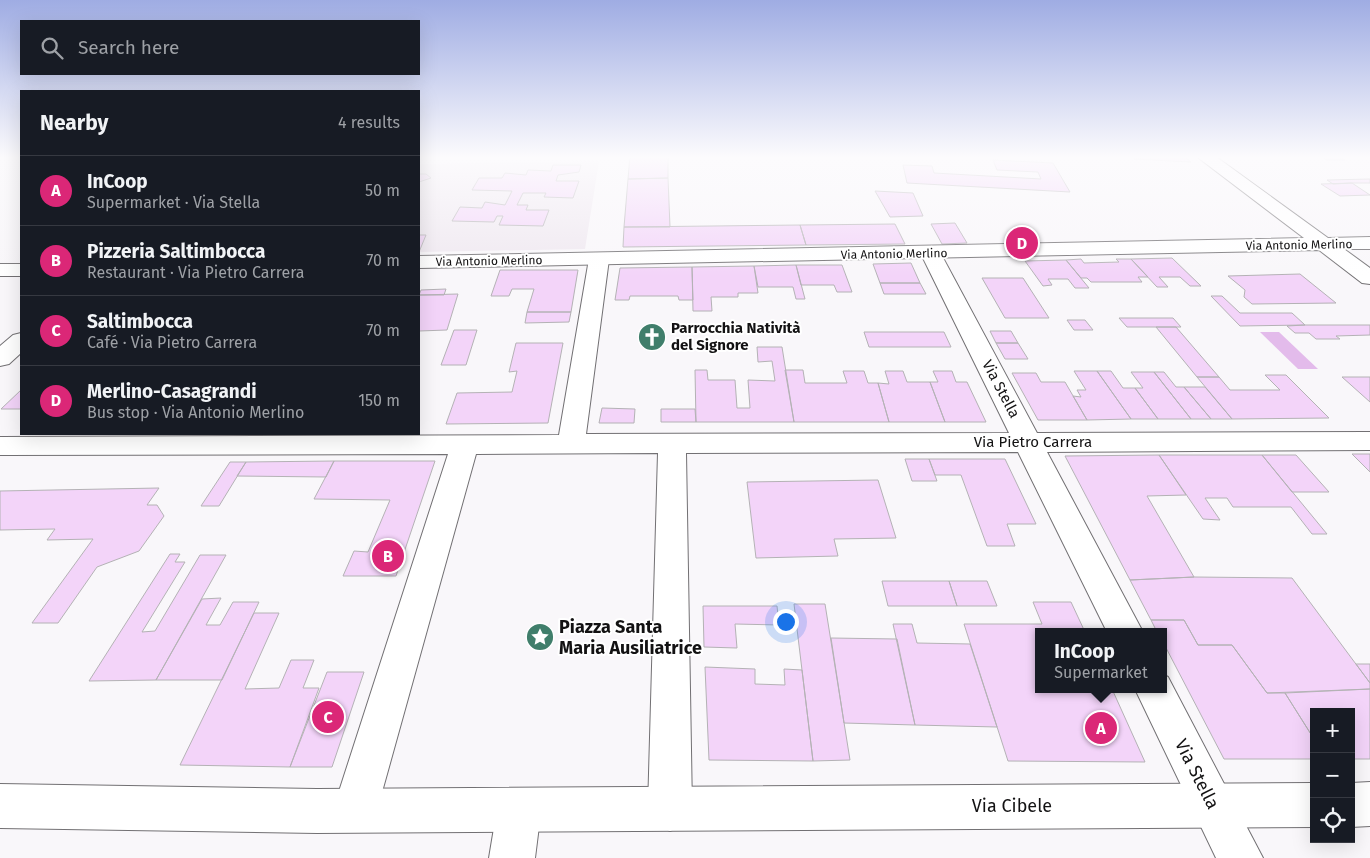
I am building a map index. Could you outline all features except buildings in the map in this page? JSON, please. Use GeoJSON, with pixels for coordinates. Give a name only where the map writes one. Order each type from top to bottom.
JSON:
{"type":"FeatureCollection","features":[{"type":"Feature","properties":{"kind":"street"},"geometry":{"type":"LineString","coordinates":[[1259,196],[1370,278]]}},
{"type":"Feature","properties":{"kind":"street","name":"Via Antonio Merlino"},"geometry":{"type":"LineString","coordinates":[[420,262],[931,254],[1370,243]]}},
{"type":"Feature","properties":{"kind":"street","name":"Via Stella"},"geometry":{"type":"LineString","coordinates":[[931,254],[1123,628]]}},
{"type":"Feature","properties":{"kind":"street"},"geometry":{"type":"LineString","coordinates":[[572,433],[599,259]]}},
{"type":"Feature","properties":{"kind":"street"},"geometry":{"type":"LineString","coordinates":[[0,270],[20,270]]}},
{"type":"Feature","properties":{"kind":"street"},"geometry":{"type":"LineString","coordinates":[[0,359],[20,341]]}},
{"type":"Feature","properties":{"kind":"street","name":"Via Pietro Carrera"},"geometry":{"type":"LineString","coordinates":[[453,444],[572,433],[684,443],[1370,440]]}},
{"type":"Feature","properties":{"kind":"street"},"geometry":{"type":"LineString","coordinates":[[684,443],[691,809]]}},
{"type":"Feature","properties":{"kind":"street"},"geometry":{"type":"LineString","coordinates":[[0,446],[453,444],[356,810]]}},
{"type":"Feature","properties":{"kind":"street","name":"Via Stella"},"geometry":{"type":"LineString","coordinates":[[1156,693],[1240,858]]}},
{"type":"Feature","properties":{"kind":"street"},"geometry":{"type":"LineString","coordinates":[[1355,805],[1370,804]]}},
{"type":"Feature","properties":{"kind":"street","name":"Via Cibele"},"geometry":{"type":"LineString","coordinates":[[0,806],[519,810],[1310,805]]}},
{"type":"Feature","properties":{"kind":"street"},"geometry":{"type":"LineString","coordinates":[[512,858],[519,810]]}},
{"type":"Feature","properties":{"kind":"shaded area"},"geometry":{"type":"Polygon","coordinates":[[[420,196],[593,196],[585,249],[420,252],[420,196]]]}},
{"type":"Feature","properties":{"kind":"shaded area"},"geometry":{"type":"Polygon","coordinates":[[[1260,332],[1279,332],[1318,369],[1298,369],[1260,332]]]}},
{"type":"Feature","properties":{"kind":"place","name":"Merlino-Casagrandi"},"geometry":{"type":"Point","coordinates":[1022,243]}},
{"type":"Feature","properties":{"kind":"place","name":"Parrocchia Natività del Signore"},"geometry":{"type":"Point","coordinates":[652,337]}},
{"type":"Feature","properties":{"kind":"place","name":"Pizzeria Saltimbocca"},"geometry":{"type":"Point","coordinates":[388,556]}},
{"type":"Feature","properties":{"kind":"place","name":"Piazza Santa Maria Ausiliatrice"},"geometry":{"type":"Point","coordinates":[540,637]}},
{"type":"Feature","properties":{"kind":"place","name":"Saltimbocca"},"geometry":{"type":"Point","coordinates":[328,717]}},
{"type":"Feature","properties":{"kind":"place","name":"InCoop"},"geometry":{"type":"Point","coordinates":[1101,728]}}]}
